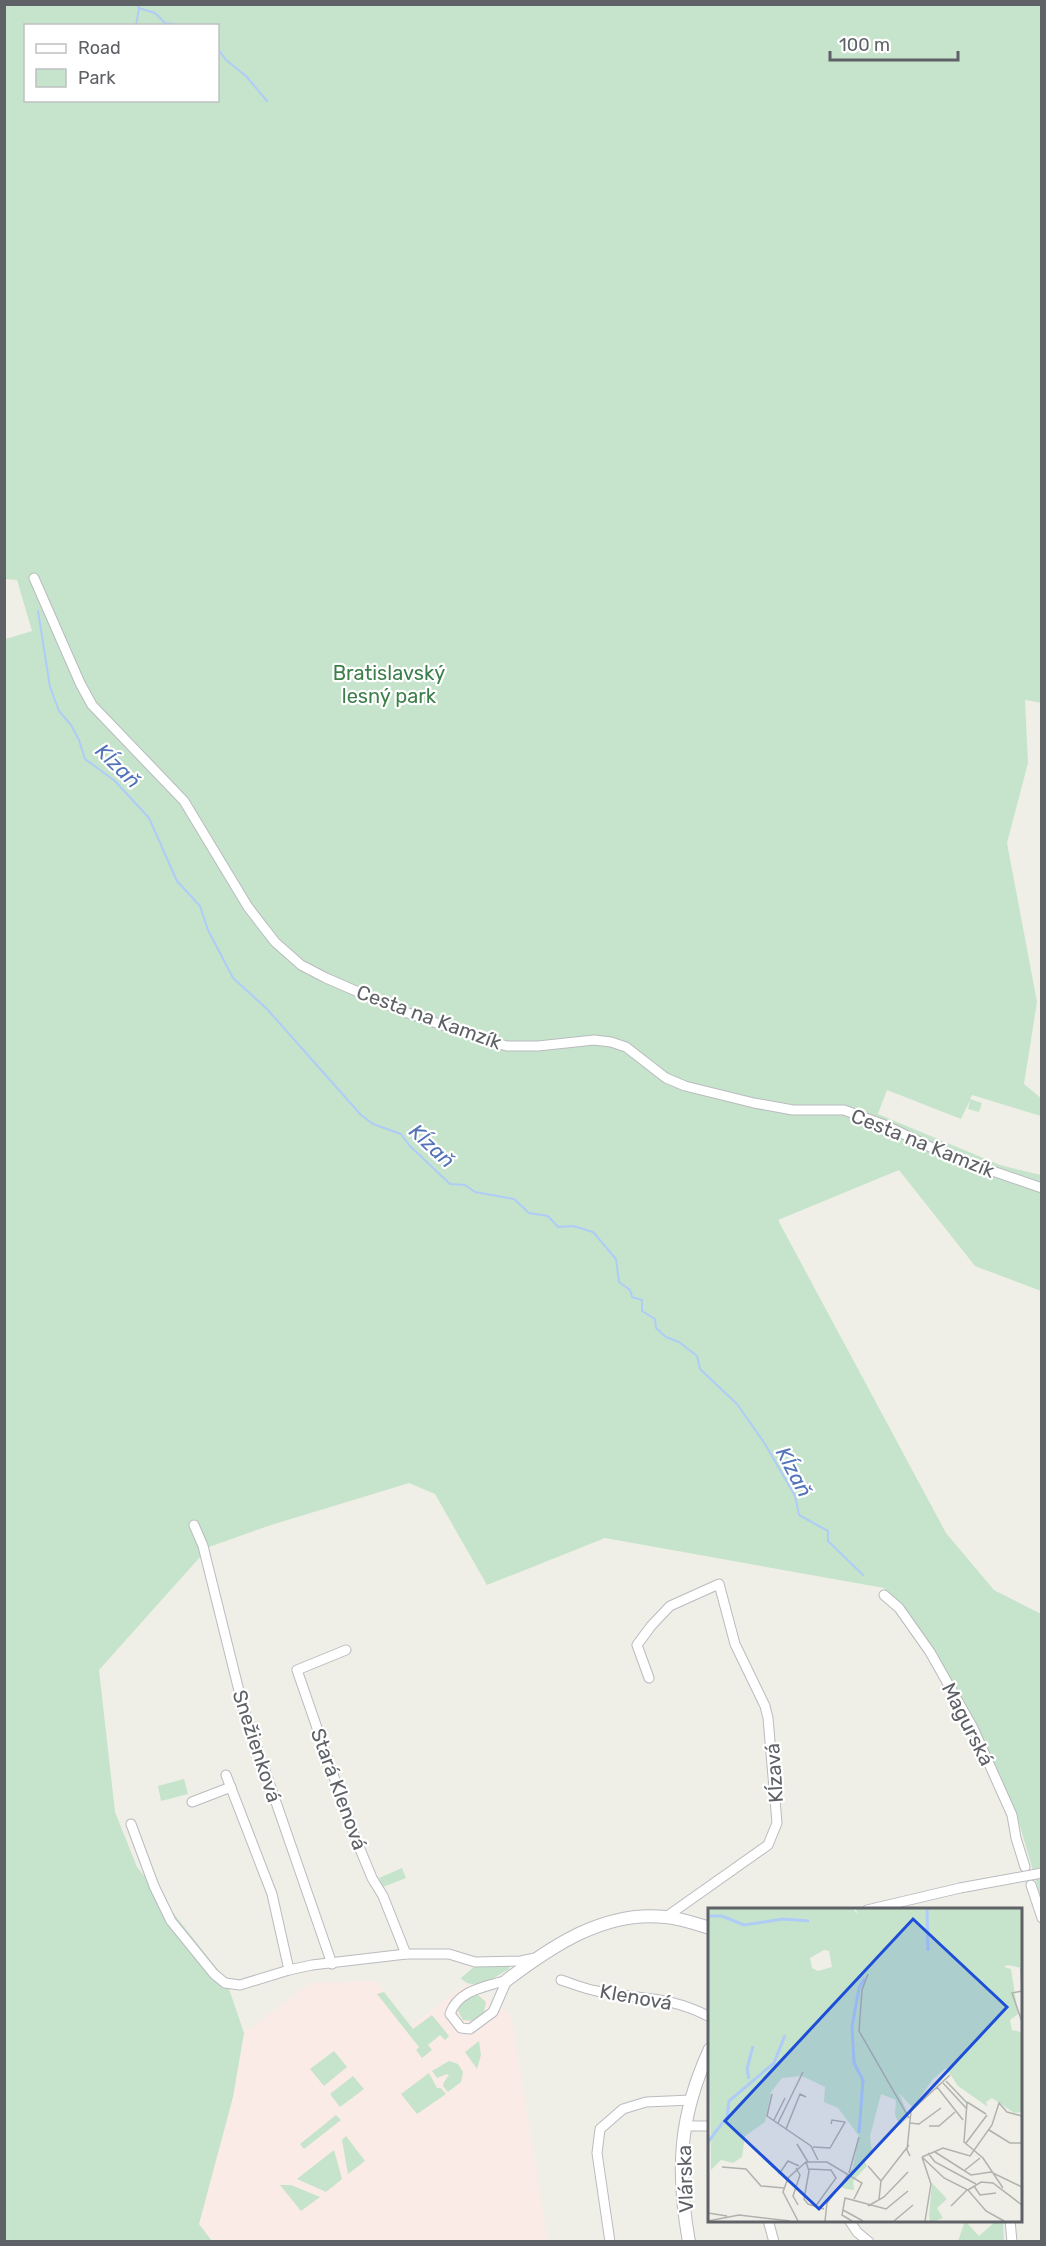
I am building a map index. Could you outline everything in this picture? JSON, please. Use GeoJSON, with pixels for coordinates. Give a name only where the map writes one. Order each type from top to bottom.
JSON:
{"type":"FeatureCollection","features":[{"type":"Feature","properties":{"kind":"street","name":"Cesta na Kamzík"},"geometry":{"type":"LineString","coordinates":[[34,578],[92,705],[184,801],[248,907],[275,942],[301,965],[402,1011],[482,1039],[507,1046],[538,1046],[594,1040],[611,1042],[626,1047],[666,1078],[684,1086],[793,1110],[844,1110],[887,1126],[949,1156],[1041,1188]]}},
{"type":"Feature","properties":{"kind":"street","name":"Snežienková"},"geometry":{"type":"LineString","coordinates":[[194,1525],[203,1546],[245,1716],[332,1964]]}},
{"type":"Feature","properties":{"kind":"street","name":"Kĺzavá"},"geometry":{"type":"LineString","coordinates":[[649,1678],[637,1645],[651,1626],[670,1606],[719,1584],[735,1644],[765,1706],[768,1718],[777,1823],[768,1845],[666,1917]]}},
{"type":"Feature","properties":{"kind":"street","name":"Magurská"},"geometry":{"type":"LineString","coordinates":[[884,1595],[899,1608],[930,1652],[973,1728],[1012,1815],[1025,1867]]}},
{"type":"Feature","properties":{"kind":"street","name":"Stará Klenová"},"geometry":{"type":"LineString","coordinates":[[346,1650],[297,1670],[353,1832],[372,1878],[383,1896],[406,1954]]}},
{"type":"Feature","properties":{"kind":"street"},"geometry":{"type":"LineString","coordinates":[[226,1775],[272,1894],[289,1970]]}},
{"type":"Feature","properties":{"kind":"street"},"geometry":{"type":"LineString","coordinates":[[192,1802],[231,1787]]}},
{"type":"Feature","properties":{"kind":"street"},"geometry":{"type":"LineString","coordinates":[[132,1824],[154,1886],[171,1920],[219,1979],[225,1983],[240,1985],[289,1970],[406,1954],[449,1954],[475,1962],[521,1961],[538,1957]]}},
{"type":"Feature","properties":{"kind":"street"},"geometry":{"type":"LineString","coordinates":[[875,1908],[960,1888],[1041,1873]]}},
{"type":"Feature","properties":{"kind":"street"},"geometry":{"type":"LineString","coordinates":[[1031,1885],[1041,1918]]}},
{"type":"Feature","properties":{"kind":"street"},"geometry":{"type":"LineString","coordinates":[[507,1980],[493,2012],[470,2029],[461,2028],[450,2014],[453,2004],[469,1992],[507,1980],[538,1957],[591,1928],[627,1919],[666,1917],[708,1928]]}},
{"type":"Feature","properties":{"kind":"street","name":"Klenová"},"geometry":{"type":"LineString","coordinates":[[561,1980],[597,1991],[667,2001],[690,2007],[708,2017]]}},
{"type":"Feature","properties":{"kind":"street","name":"Vlárska"},"geometry":{"type":"LineString","coordinates":[[689,2241],[680,2162],[691,2100],[708,2054]]}},
{"type":"Feature","properties":{"kind":"street"},"geometry":{"type":"LineString","coordinates":[[610,2241],[597,2153],[600,2129],[623,2109],[646,2102],[691,2100]]}},
{"type":"Feature","properties":{"kind":"street"},"geometry":{"type":"LineString","coordinates":[[685,2126],[708,2126]]}},
{"type":"Feature","properties":{"kind":"street"},"geometry":{"type":"LineString","coordinates":[[769,2222],[774,2241]]}},
{"type":"Feature","properties":{"kind":"street"},"geometry":{"type":"LineString","coordinates":[[850,2222],[857,2232],[869,2241]]}},
{"type":"Feature","properties":{"kind":"street"},"geometry":{"type":"LineString","coordinates":[[1010,2222],[1012,2241]]}},
{"type":"Feature","properties":{"kind":"shaded area"},"geometry":{"type":"Polygon","coordinates":[[[376,1981],[411,2026],[466,1984],[511,2015],[548,2241],[212,2242],[199,2224],[233,2097],[244,2033],[310,1983],[376,1981]]]}},
{"type":"Feature","properties":{"kind":"green space","name":"Bratislavský lesný park"},"geometry":{"type":"Polygon","coordinates":[[[5,5],[1041,5],[1042,703],[1025,700],[1028,763],[1007,843],[1037,1002],[1024,1084],[1041,1098],[1041,1116],[972,1095],[970,1099],[982,1103],[979,1112],[968,1109],[970,1100],[961,1119],[887,1090],[878,1114],[1000,1165],[1041,1175],[1041,1291],[975,1266],[899,1170],[778,1220],[946,1533],[994,1590],[1041,1614],[1041,1898],[1015,1809],[930,1650],[884,1588],[605,1538],[487,1585],[435,1494],[409,1483],[268,1526],[209,1547],[99,1670],[115,1812],[137,1867],[226,1980],[244,2033],[233,2097],[199,2224],[212,2241],[5,2241],[4,636],[6,639],[32,631],[17,580],[5,579],[5,5]]]}},
{"type":"Feature","properties":{"kind":"green space"},"geometry":{"type":"Polygon","coordinates":[[[184,1779],[188,1794],[161,1801],[158,1786],[184,1779]]]}},
{"type":"Feature","properties":{"kind":"green space"},"geometry":{"type":"Polygon","coordinates":[[[402,1868],[406,1878],[383,1887],[379,1878],[402,1868]]]}},
{"type":"Feature","properties":{"kind":"green space"},"geometry":{"type":"Polygon","coordinates":[[[509,1966],[509,1969],[497,1976],[478,1984],[466,1982],[461,1978],[474,1967],[509,1966]]]}},
{"type":"Feature","properties":{"kind":"green space"},"geometry":{"type":"Polygon","coordinates":[[[384,1992],[413,2029],[432,2015],[449,2036],[445,2040],[440,2035],[428,2045],[432,2050],[422,2058],[416,2050],[419,2047],[377,1994],[384,1992]]]}},
{"type":"Feature","properties":{"kind":"green space"},"geometry":{"type":"Polygon","coordinates":[[[478,1995],[486,2002],[484,2012],[473,2021],[463,2020],[458,2011],[460,2005],[468,1998],[478,1995]]]}},
{"type":"Feature","properties":{"kind":"green space"},"geometry":{"type":"Polygon","coordinates":[[[479,2041],[481,2055],[477,2069],[465,2052],[479,2041]]]}},
{"type":"Feature","properties":{"kind":"green space"},"geometry":{"type":"Polygon","coordinates":[[[334,2051],[347,2067],[324,2086],[310,2069],[334,2051]]]}},
{"type":"Feature","properties":{"kind":"green space"},"geometry":{"type":"Polygon","coordinates":[[[449,2061],[458,2064],[463,2072],[461,2082],[448,2092],[443,2086],[449,2075],[437,2078],[432,2071],[449,2061]]]}},
{"type":"Feature","properties":{"kind":"green space"},"geometry":{"type":"Polygon","coordinates":[[[429,2073],[437,2088],[441,2088],[446,2094],[417,2114],[401,2094],[429,2073]]]}},
{"type":"Feature","properties":{"kind":"green space"},"geometry":{"type":"Polygon","coordinates":[[[353,2076],[364,2089],[340,2107],[330,2094],[353,2076]]]}},
{"type":"Feature","properties":{"kind":"green space"},"geometry":{"type":"Polygon","coordinates":[[[336,2115],[341,2120],[304,2149],[300,2144],[336,2115]]]}},
{"type":"Feature","properties":{"kind":"green space"},"geometry":{"type":"Polygon","coordinates":[[[346,2136],[365,2161],[348,2174],[342,2140],[346,2136]]]}},
{"type":"Feature","properties":{"kind":"green space"},"geometry":{"type":"Polygon","coordinates":[[[334,2150],[342,2179],[326,2192],[297,2179],[334,2150]]]}},
{"type":"Feature","properties":{"kind":"green space"},"geometry":{"type":"Polygon","coordinates":[[[280,2185],[291,2185],[320,2197],[301,2211],[280,2185]]]}},
{"type":"Feature","properties":{"kind":"green space"},"geometry":{"type":"Polygon","coordinates":[[[965,2222],[979,2236],[995,2222],[1003,2222],[1004,2241],[958,2241],[965,2222]]]}},
{"type":"Feature","properties":{"kind":"waterway"},"geometry":{"type":"LineString","coordinates":[[137,4],[139,8],[155,13],[165,23],[174,24]]}},
{"type":"Feature","properties":{"kind":"waterway"},"geometry":{"type":"LineString","coordinates":[[136,24],[139,8]]}},
{"type":"Feature","properties":{"kind":"waterway"},"geometry":{"type":"LineString","coordinates":[[219,50],[226,60],[246,76],[267,101]]}},
{"type":"Feature","properties":{"kind":"waterway","name":"Kĺzaň"},"geometry":{"type":"LineString","coordinates":[[38,611],[50,687],[59,711],[71,725],[85,759],[115,781],[149,818],[177,881],[200,906],[208,930],[233,978],[267,1009],[361,1115],[373,1124],[401,1134],[409,1145],[450,1184],[465,1185],[475,1192],[514,1199],[529,1213],[548,1216],[558,1227],[573,1226],[593,1232],[616,1259],[619,1282],[630,1290],[632,1297],[642,1300],[642,1311],[655,1319],[656,1328],[697,1356],[700,1369],[737,1404],[765,1444],[795,1496],[799,1515],[828,1531],[828,1541],[863,1575]]}}]}
